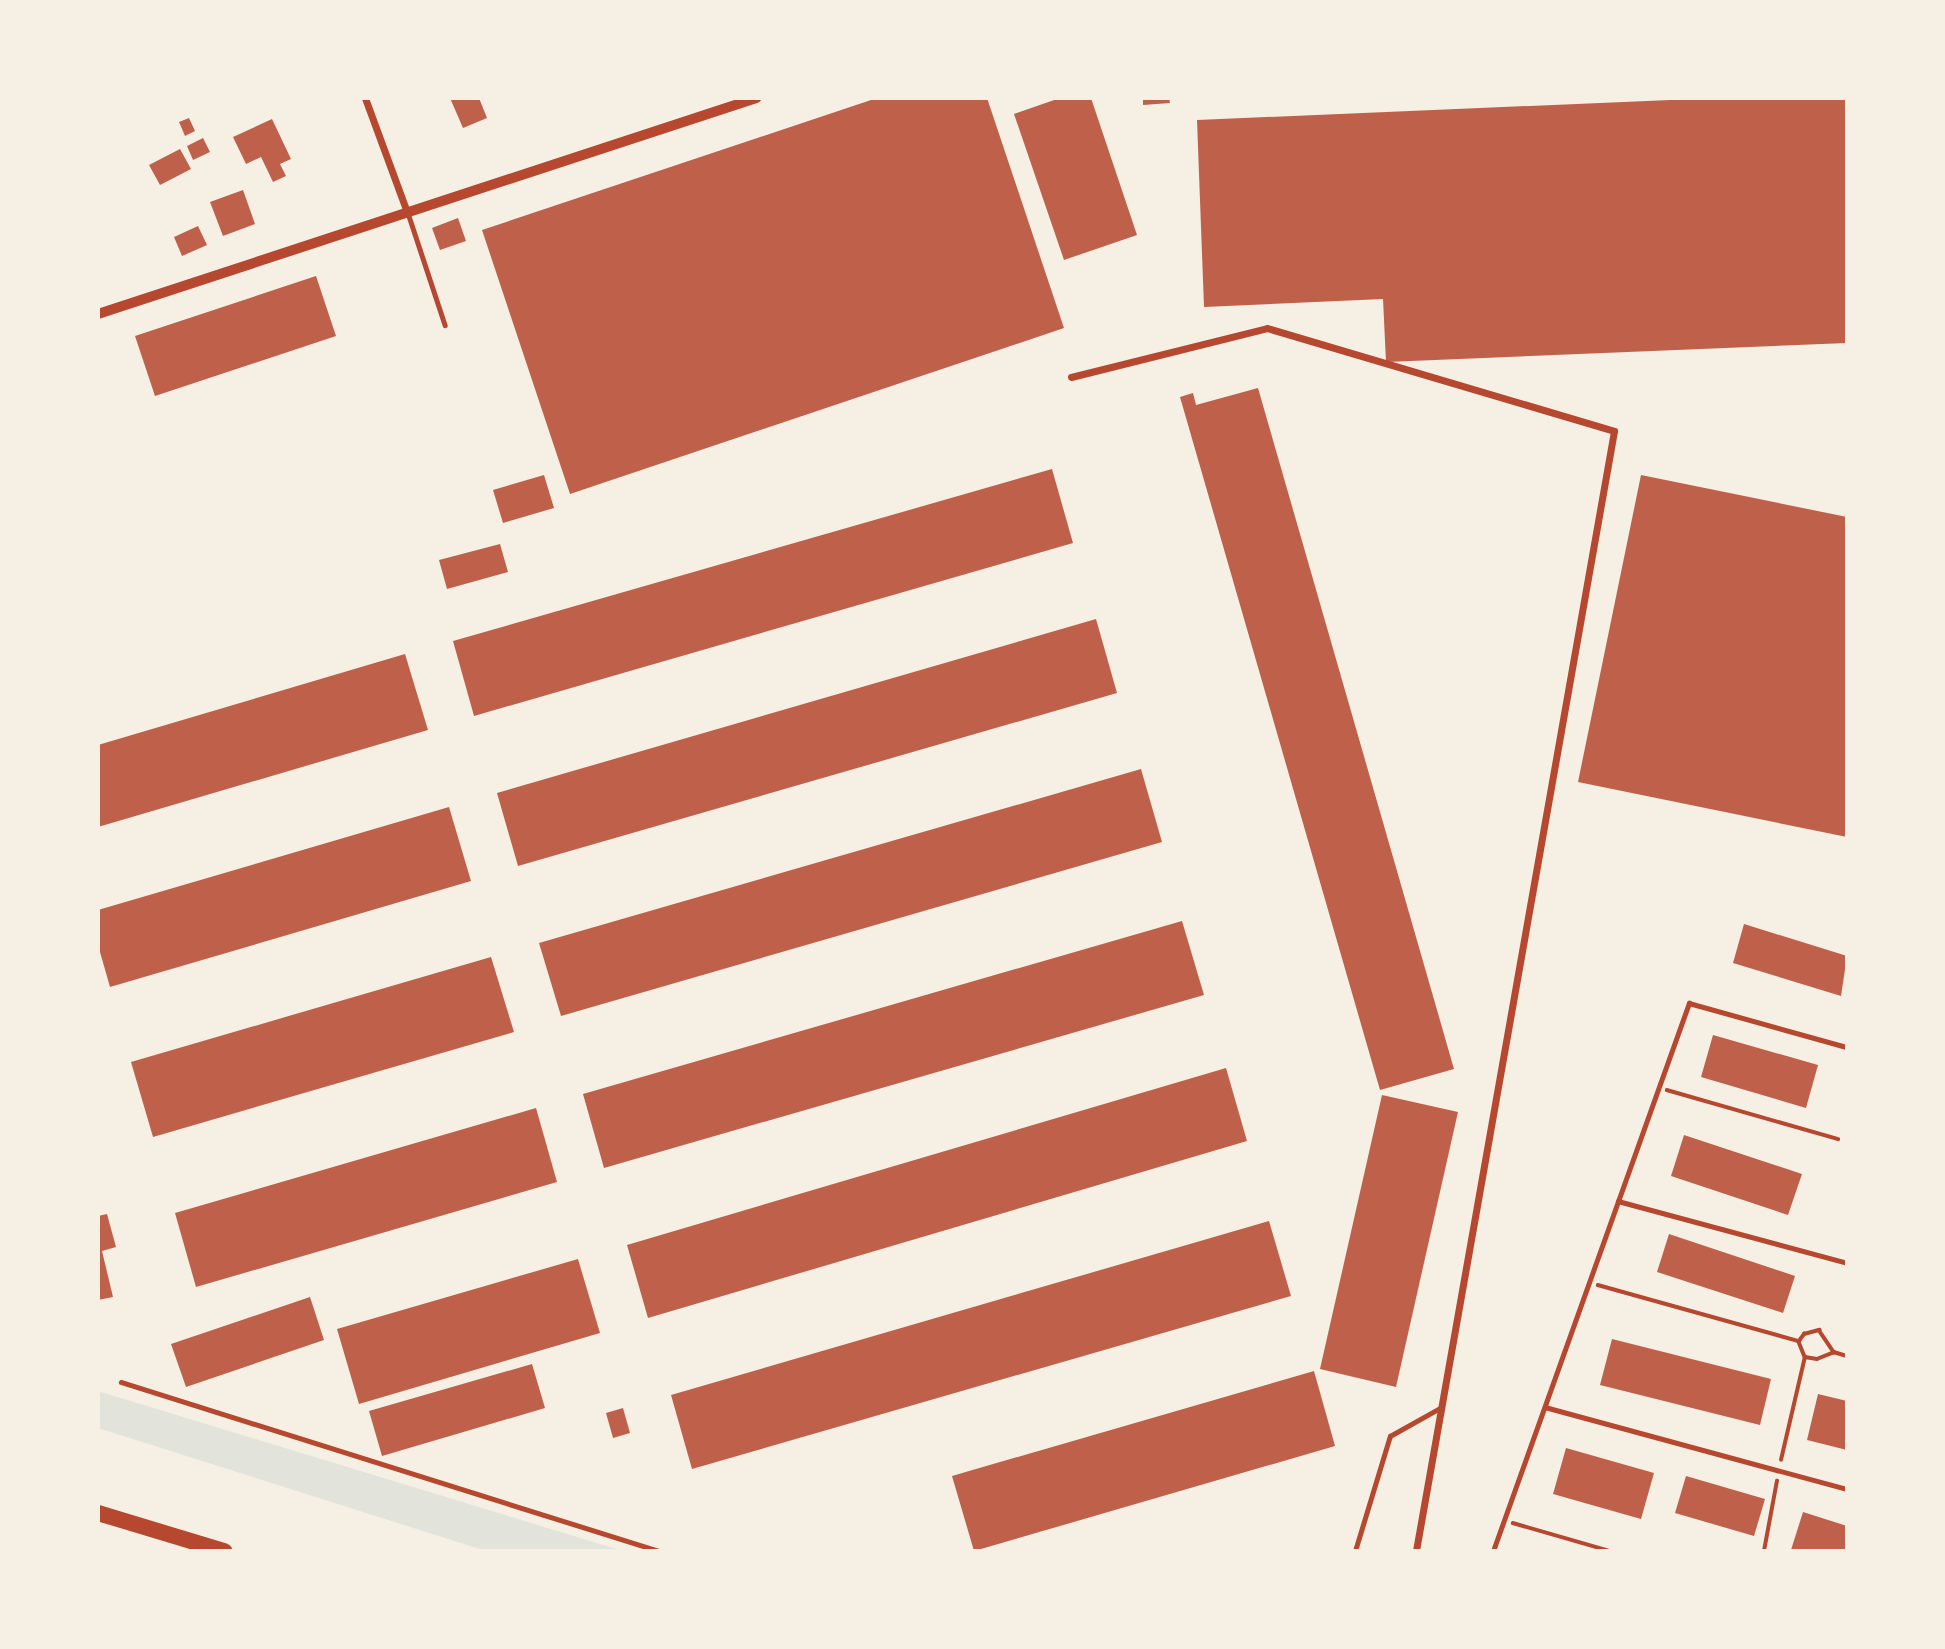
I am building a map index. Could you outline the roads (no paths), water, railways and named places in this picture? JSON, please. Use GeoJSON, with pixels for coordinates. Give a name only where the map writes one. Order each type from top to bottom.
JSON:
{"type":"FeatureCollection","features":[{"type":"Feature","properties":{"kind":"highway"},"geometry":{"type":"LineString","coordinates":[[98,1513],[224,1551]]}},
{"type":"Feature","properties":{"kind":"street"},"geometry":{"type":"LineString","coordinates":[[365,98],[407,212]]}},
{"type":"Feature","properties":{"kind":"street"},"geometry":{"type":"LineString","coordinates":[[98,314],[756,98]]}},
{"type":"Feature","properties":{"kind":"street"},"geometry":{"type":"LineString","coordinates":[[1071,377],[1267,328],[1614,431],[1416,1551]]}},
{"type":"Feature","properties":{"kind":"lane"},"geometry":{"type":"LineString","coordinates":[[407,212],[445,325]]}},
{"type":"Feature","properties":{"kind":"lane"},"geometry":{"type":"LineString","coordinates":[[1493,1551],[1689,1003],[1847,1047]]}},
{"type":"Feature","properties":{"kind":"lane"},"geometry":{"type":"LineString","coordinates":[[1618,1201],[1847,1262]]}},
{"type":"Feature","properties":{"kind":"lane"},"geometry":{"type":"LineString","coordinates":[[121,1382],[659,1551]]}},
{"type":"Feature","properties":{"kind":"lane"},"geometry":{"type":"LineString","coordinates":[[1545,1407],[1779,1467],[1847,1489]]}},
{"type":"Feature","properties":{"kind":"lane"},"geometry":{"type":"LineString","coordinates":[[1355,1551],[1390,1436],[1440,1408]]}}]}
